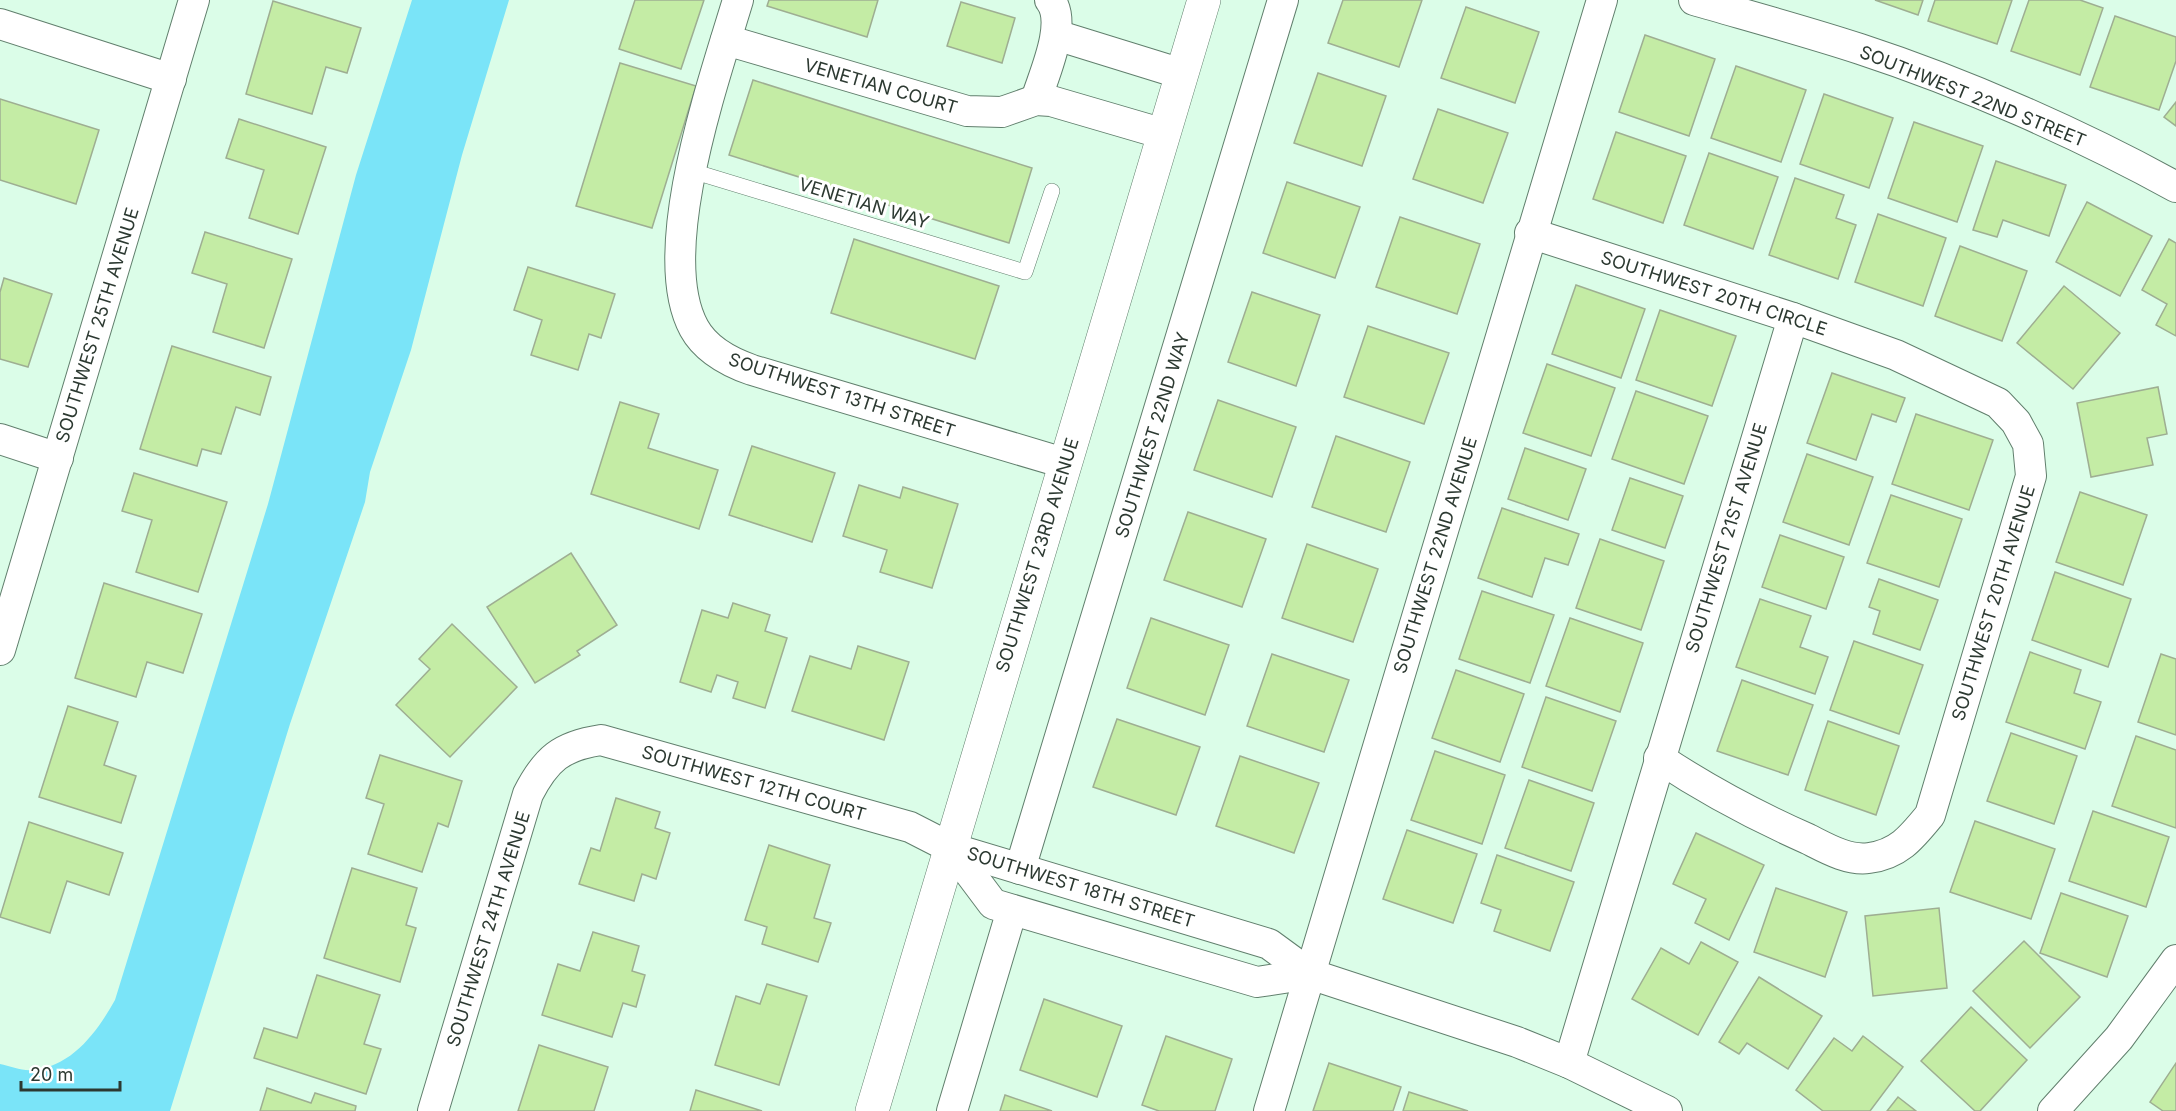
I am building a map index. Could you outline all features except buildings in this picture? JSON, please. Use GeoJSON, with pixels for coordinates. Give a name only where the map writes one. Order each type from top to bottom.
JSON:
{"type":"FeatureCollection","features":[{"type":"Feature","properties":{"kind":"street","name":"SOUTHWEST 25TH AVENUE"},"geometry":{"type":"LineString","coordinates":[[0,650],[194,0]]}},
{"type":"Feature","properties":{"kind":"street"},"geometry":{"type":"LineString","coordinates":[[692,171],[738,0]]}},
{"type":"Feature","properties":{"kind":"street"},"geometry":{"type":"LineString","coordinates":[[1036,100],[1056,35],[1054,5],[1050,0]]}},
{"type":"Feature","properties":{"kind":"street","name":"SOUTHWEST 23RD AVENUE"},"geometry":{"type":"LineString","coordinates":[[872,1111],[1204,0]]}},
{"type":"Feature","properties":{"kind":"street","name":"SOUTHWEST 22ND WAY"},"geometry":{"type":"LineString","coordinates":[[1020,869],[1283,0]]}},
{"type":"Feature","properties":{"kind":"street","name":"SOUTHWEST 22ND AVENUE"},"geometry":{"type":"LineString","coordinates":[[1269,1111],[1530,233],[1602,0]]}},
{"type":"Feature","properties":{"kind":"street","name":"SOUTHWEST 22ND STREET"},"geometry":{"type":"LineString","coordinates":[[1694,0],[1860,49],[1926,73],[2040,120],[2176,187]]}},
{"type":"Feature","properties":{"kind":"street"},"geometry":{"type":"LineString","coordinates":[[0,24],[171,79]]}},
{"type":"Feature","properties":{"kind":"street"},"geometry":{"type":"LineString","coordinates":[[1056,35],[1182,74]]}},
{"type":"Feature","properties":{"kind":"street","name":"VENETIAN COURT"},"geometry":{"type":"LineString","coordinates":[[726,40],[967,111],[1002,112],[1036,100],[1051,101],[1164,134]]}},
{"type":"Feature","properties":{"kind":"street","name":"SOUTHWEST 13TH STREET"},"geometry":{"type":"LineString","coordinates":[[692,171],[679,265],[687,312],[694,329],[707,345],[735,364],[1064,464]]}},
{"type":"Feature","properties":{"kind":"street","name":"SOUTHWEST 20TH CIRCLE"},"geometry":{"type":"LineString","coordinates":[[1530,233],[1793,318],[1896,355]]}},
{"type":"Feature","properties":{"kind":"street","name":"SOUTHWEST 21ST AVENUE"},"geometry":{"type":"LineString","coordinates":[[1569,1063],[1793,318]]}},
{"type":"Feature","properties":{"kind":"street","name":"SOUTHWEST 20TH AVENUE"},"geometry":{"type":"LineString","coordinates":[[1659,758],[1752,814],[1845,856],[1866,859],[1889,854],[1908,842],[1930,814],[2031,476],[2028,444],[2016,422],[1998,403],[1896,355]]}},
{"type":"Feature","properties":{"kind":"street"},"geometry":{"type":"LineString","coordinates":[[0,439],[58,458]]}},
{"type":"Feature","properties":{"kind":"street","name":"SOUTHWEST 12TH COURT"},"geometry":{"type":"LineString","coordinates":[[556,755],[577,744],[601,740],[910,827],[951,848]]}},
{"type":"Feature","properties":{"kind":"street","name":"SOUTHWEST 24TH AVENUE"},"geometry":{"type":"LineString","coordinates":[[433,1111],[528,794],[539,772],[556,755]]}},
{"type":"Feature","properties":{"kind":"street","name":"SOUTHWEST 18TH STREET"},"geometry":{"type":"LineString","coordinates":[[951,848],[1269,944],[1310,974],[1466,1024],[1569,1063],[1667,1111]]}},
{"type":"Feature","properties":{"kind":"street","name":"SOUTHWEST 18TH STREET"},"geometry":{"type":"LineString","coordinates":[[951,848],[993,904],[1257,982],[1310,974]]}},
{"type":"Feature","properties":{"kind":"street"},"geometry":{"type":"LineString","coordinates":[[952,1111],[1012,910]]}},
{"type":"Feature","properties":{"kind":"street"},"geometry":{"type":"LineString","coordinates":[[2053,1111],[2119,1038],[2176,960]]}},
{"type":"Feature","properties":{"kind":"lane","name":"VENETIAN WAY"},"geometry":{"type":"LineString","coordinates":[[692,171],[1025,272],[1052,191]]}},
{"type":"Feature","properties":{"kind":"water"},"geometry":{"type":"Polygon","coordinates":[[[412,0],[509,0],[462,155],[411,350],[370,472],[365,502],[290,724],[170,1111],[0,1111],[0,1064],[28,1070],[59,1062],[82,1046],[100,1024],[115,1000],[268,504],[356,175],[412,0]]]}}]}
